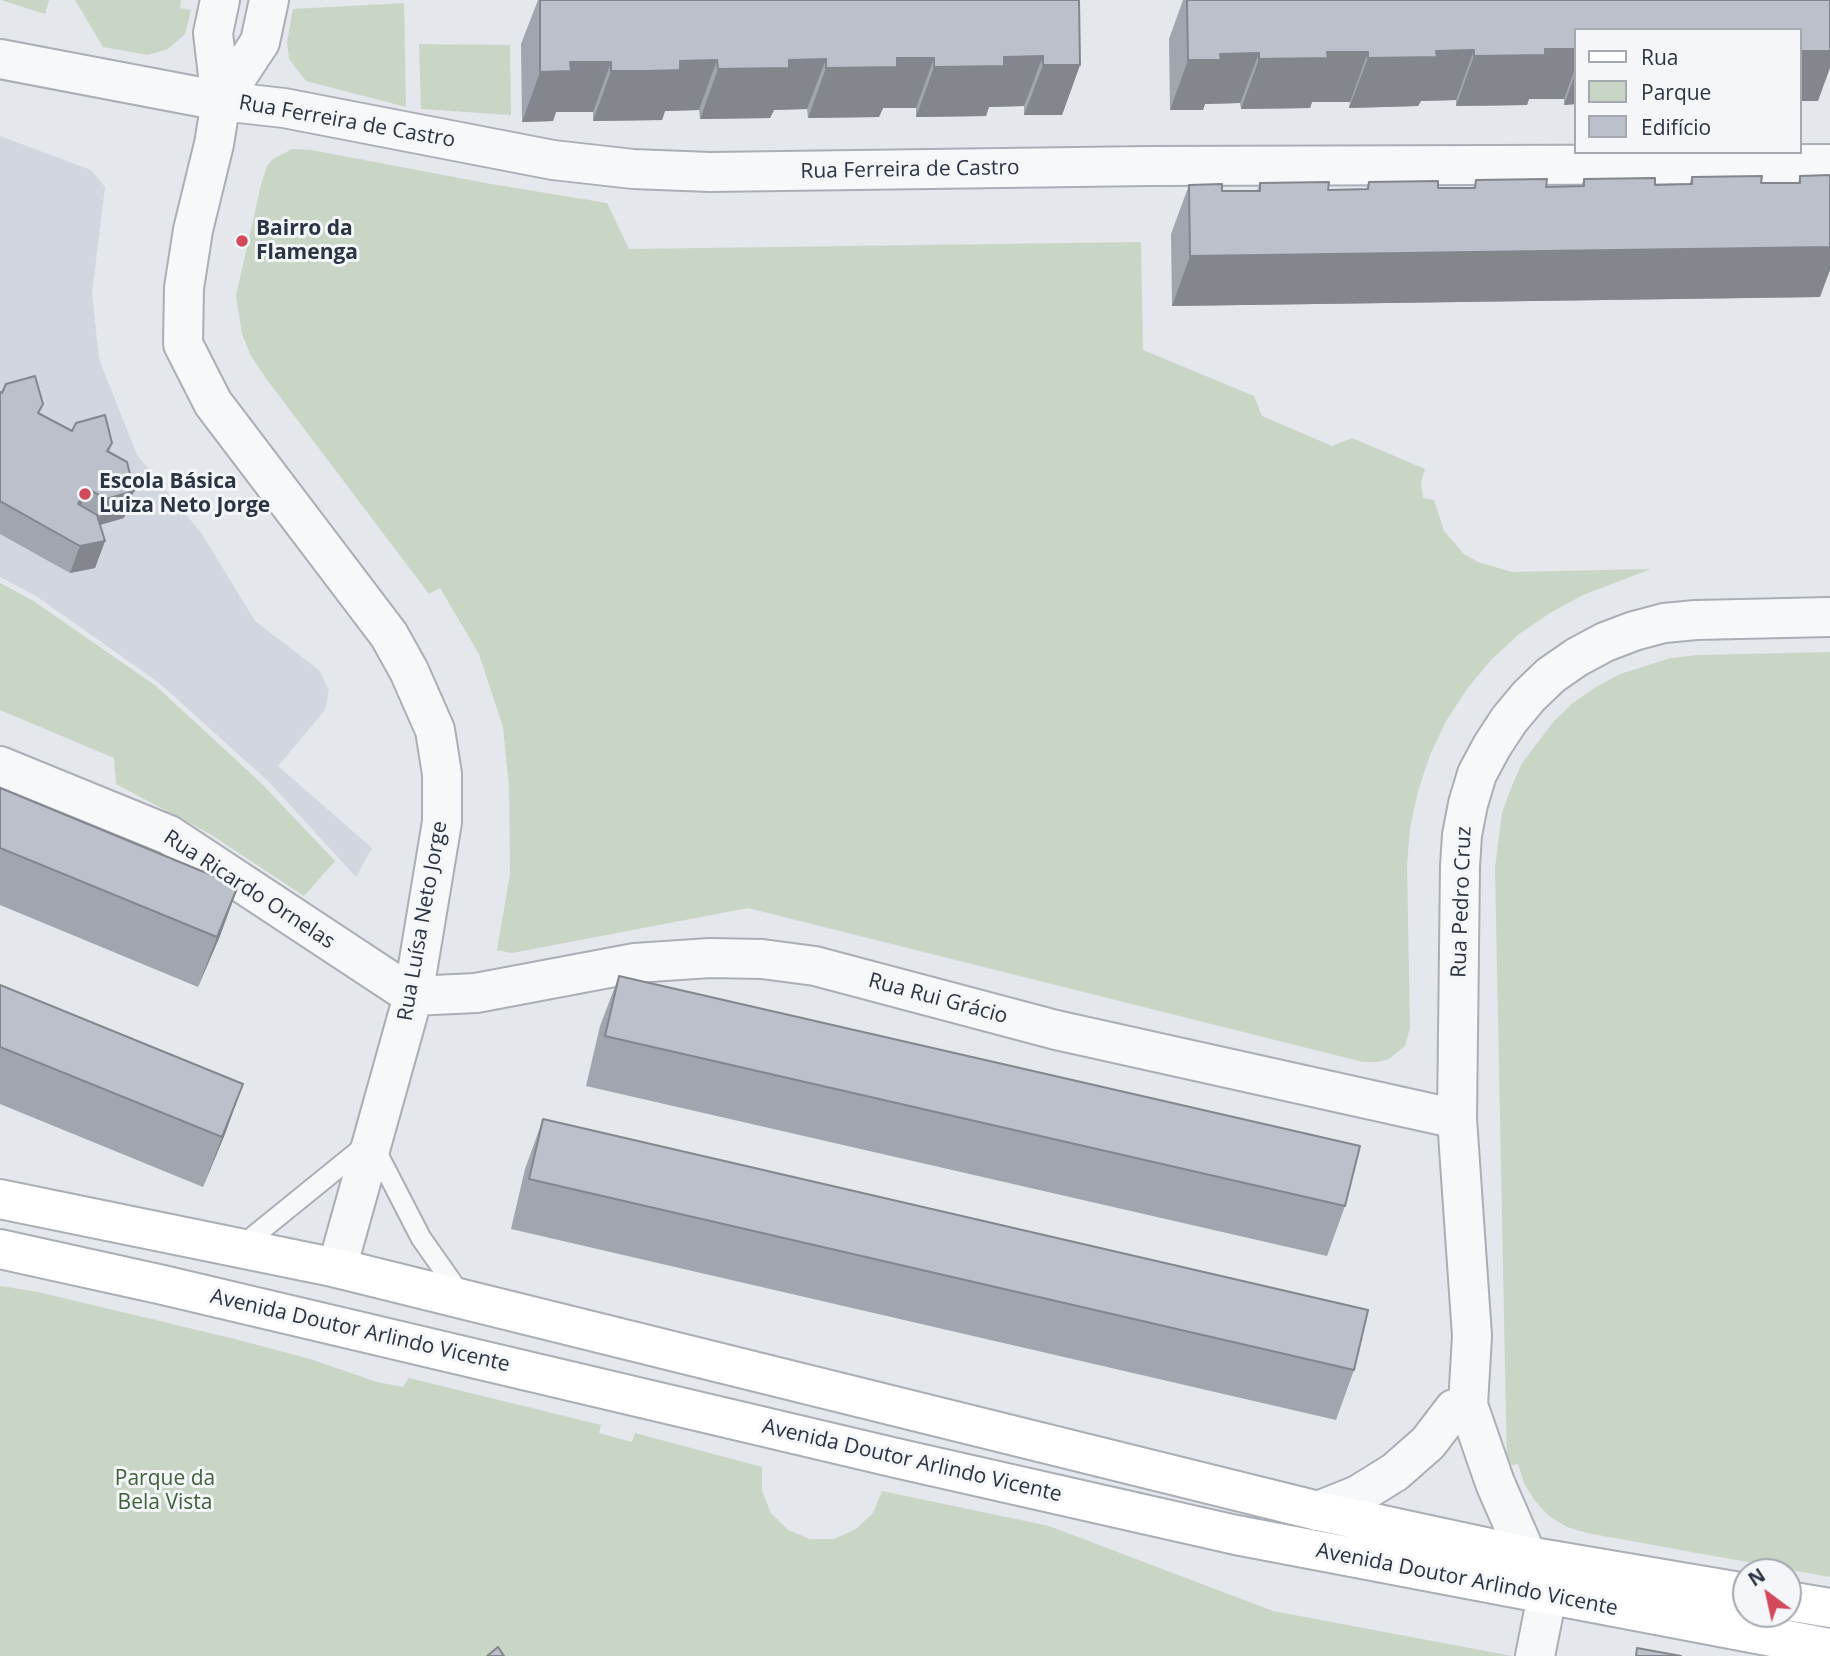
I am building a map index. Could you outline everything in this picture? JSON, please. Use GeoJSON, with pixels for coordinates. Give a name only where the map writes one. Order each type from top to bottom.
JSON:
{"type":"FeatureCollection","features":[{"type":"Feature","properties":{"kind":"street","name":"Rua Luísa Neto Jorge"},"geometry":{"type":"LineString","coordinates":[[220,0],[214,33],[221,101],[214,144],[193,230],[184,288],[183,344],[213,403],[388,635],[409,671],[435,730],[442,774],[442,822],[413,996],[337,1268]]}},
{"type":"Feature","properties":{"kind":"street","name":"Rua Luísa Neto Jorge"},"geometry":{"type":"LineString","coordinates":[[221,101],[260,42],[268,0]]}},
{"type":"Feature","properties":{"kind":"street","name":"Rua Ferreira de Castro"},"geometry":{"type":"LineString","coordinates":[[0,59],[221,101],[284,107],[553,160],[634,169],[710,172],[1149,166],[1830,164]]}},
{"type":"Feature","properties":{"kind":"street","name":"Rua Pedro Cruz"},"geometry":{"type":"LineString","coordinates":[[1527,1556],[1494,1483],[1468,1405],[1472,1336],[1458,1119],[1462,835],[1468,804],[1478,774],[1509,720],[1551,675],[1595,647],[1634,631],[1664,623],[1830,617]]}},
{"type":"Feature","properties":{"kind":"street","name":"Rua Ricardo Ornelas"},"geometry":{"type":"LineString","coordinates":[[0,766],[169,835],[413,996]]}},
{"type":"Feature","properties":{"kind":"street","name":"Rua Rui Grácio"},"geometry":{"type":"LineString","coordinates":[[413,996],[476,993],[635,963],[709,958],[762,959],[815,966],[1056,1030],[1458,1119]]}},
{"type":"Feature","properties":{"kind":"street","name":"Avenida Doutor Arlindo Vicente"},"geometry":{"type":"LineString","coordinates":[[0,1199],[337,1268],[1318,1511],[1527,1556],[1732,1591]]}},
{"type":"Feature","properties":{"kind":"street","name":"Avenida Doutor Arlindo Vicente"},"geometry":{"type":"LineString","coordinates":[[0,1249],[1236,1535],[1830,1648]]}},
{"type":"Feature","properties":{"kind":"street"},"geometry":{"type":"LineString","coordinates":[[322,1323],[337,1268]]}},
{"type":"Feature","properties":{"kind":"street"},"geometry":{"type":"LineString","coordinates":[[1318,1511],[1358,1495],[1395,1472],[1428,1443],[1454,1409],[1468,1405]]}},
{"type":"Feature","properties":{"kind":"street"},"geometry":{"type":"LineString","coordinates":[[1535,1656],[1547,1596]]}},
{"type":"Feature","properties":{"kind":"street"},"geometry":{"type":"LineString","coordinates":[[1802,1603],[1830,1608]]}},
{"type":"Feature","properties":{"kind":"lane"},"geometry":{"type":"LineString","coordinates":[[239,1248],[371,1141],[421,1238],[464,1300]]}},
{"type":"Feature","properties":{"kind":"shaded area","name":"Escola Básica Luiza Neto Jorge"},"geometry":{"type":"Polygon","coordinates":[[[0,136],[91,170],[105,187],[92,293],[99,359],[137,455],[202,534],[255,621],[319,670],[329,690],[325,710],[278,766],[372,848],[356,877],[268,781],[158,682],[36,596],[0,577],[0,136]]]}},
{"type":"Feature","properties":{"kind":"green space"},"geometry":{"type":"Polygon","coordinates":[[[1,0],[49,0],[45,14],[1,0]]]}},
{"type":"Feature","properties":{"kind":"green space"},"geometry":{"type":"Polygon","coordinates":[[[75,0],[181,0],[180,8],[191,10],[185,34],[168,49],[148,55],[103,47],[75,0]]]}},
{"type":"Feature","properties":{"kind":"green space"},"geometry":{"type":"Polygon","coordinates":[[[404,3],[406,107],[306,81],[289,59],[287,42],[293,9],[404,3]]]}},
{"type":"Feature","properties":{"kind":"green space"},"geometry":{"type":"Polygon","coordinates":[[[419,44],[510,45],[511,115],[421,109],[419,44]]]}},
{"type":"Feature","properties":{"kind":"green space"},"geometry":{"type":"Polygon","coordinates":[[[292,149],[311,150],[607,203],[629,249],[1141,242],[1143,350],[1254,396],[1262,416],[1332,446],[1352,438],[1425,469],[1421,482],[1423,498],[1434,500],[1444,531],[1464,554],[1478,562],[1512,572],[1651,569],[1583,595],[1519,634],[1491,660],[1446,721],[1430,755],[1410,828],[1407,865],[1410,1028],[1405,1046],[1389,1059],[1363,1062],[748,908],[512,953],[497,950],[510,874],[509,786],[503,727],[479,654],[440,588],[429,594],[268,381],[251,356],[242,334],[236,296],[261,185],[267,166],[273,159],[292,149]]]}},
{"type":"Feature","properties":{"kind":"green space"},"geometry":{"type":"Polygon","coordinates":[[[0,583],[32,600],[156,686],[262,784],[335,861],[304,896],[210,834],[116,784],[114,758],[0,710],[0,583]]]}},
{"type":"Feature","properties":{"kind":"green space"},"geometry":{"type":"Polygon","coordinates":[[[1830,652],[1830,1577],[1802,1572],[1802,1558],[1732,1559],[1567,1527],[1549,1516],[1535,1501],[1524,1483],[1518,1464],[1507,1466],[1495,868],[1502,813],[1522,763],[1554,721],[1574,702],[1620,674],[1671,658],[1830,652]]]}},
{"type":"Feature","properties":{"kind":"green space","name":"Parque da Bela Vista"},"geometry":{"type":"Polygon","coordinates":[[[0,1286],[38,1292],[235,1339],[310,1359],[377,1382],[403,1387],[409,1378],[601,1425],[599,1433],[632,1442],[635,1433],[762,1467],[762,1491],[771,1513],[788,1530],[810,1539],[834,1539],[856,1529],[873,1513],[882,1491],[1049,1526],[1273,1611],[1512,1656],[0,1656],[0,1286]]]}},
{"type":"Feature","properties":{"kind":"building"},"geometry":{"type":"Polygon","coordinates":[[[540,0],[1079,0],[1080,65],[1043,65],[1043,56],[1004,57],[1004,66],[934,67],[934,58],[897,58],[897,67],[826,68],[826,59],[789,60],[789,68],[718,69],[717,60],[680,61],[680,70],[648,71],[611,71],[611,62],[570,62],[571,71],[540,72],[540,0]]]}},
{"type":"Feature","properties":{"kind":"building"},"geometry":{"type":"Polygon","coordinates":[[[1187,0],[1830,0],[1830,51],[1802,51],[1802,28],[1574,28],[1574,49],[1545,49],[1545,55],[1474,56],[1474,50],[1436,51],[1437,57],[1368,58],[1368,52],[1327,52],[1328,58],[1259,59],[1259,53],[1220,54],[1221,60],[1188,60],[1187,0]]]}},
{"type":"Feature","properties":{"kind":"building"},"geometry":{"type":"Polygon","coordinates":[[[1830,175],[1830,247],[1190,256],[1189,185],[1222,184],[1222,191],[1260,191],[1260,183],[1329,182],[1328,190],[1368,189],[1369,182],[1438,181],[1438,188],[1475,188],[1476,180],[1547,179],[1546,187],[1584,186],[1584,179],[1655,178],[1655,185],[1692,184],[1692,177],[1762,176],[1761,183],[1800,183],[1800,176],[1830,175]]]}},
{"type":"Feature","properties":{"kind":"building"},"geometry":{"type":"Polygon","coordinates":[[[35,376],[43,404],[38,413],[72,431],[76,423],[105,415],[112,443],[107,451],[127,462],[134,491],[106,499],[87,488],[78,504],[97,515],[105,541],[80,546],[0,501],[0,392],[2,393],[6,384],[35,376]]]}},
{"type":"Feature","properties":{"kind":"building"},"geometry":{"type":"Polygon","coordinates":[[[0,788],[238,886],[217,937],[0,848],[0,788]]]}},
{"type":"Feature","properties":{"kind":"building"},"geometry":{"type":"Polygon","coordinates":[[[619,976],[1360,1146],[1345,1206],[605,1036],[619,976]]]}},
{"type":"Feature","properties":{"kind":"building"},"geometry":{"type":"Polygon","coordinates":[[[0,985],[243,1084],[222,1137],[0,1047],[0,985]]]}},
{"type":"Feature","properties":{"kind":"building"},"geometry":{"type":"Polygon","coordinates":[[[543,1119],[1368,1310],[1354,1370],[529,1179],[543,1119]]]}},
{"type":"Feature","properties":{"kind":"building"},"geometry":{"type":"Polygon","coordinates":[[[498,1647],[504,1656],[487,1656],[498,1647]]]}},
{"type":"Feature","properties":{"kind":"building"},"geometry":{"type":"Polygon","coordinates":[[[1637,1648],[1681,1656],[1636,1656],[1637,1648]]]}},
{"type":"Feature","properties":{"kind":"place","name":"Bairro da Flamenga"},"geometry":{"type":"Point","coordinates":[242,241]}},
{"type":"Feature","properties":{"kind":"place","name":"Escola Básica Luiza Neto Jorge"},"geometry":{"type":"Point","coordinates":[85,494]}}]}
